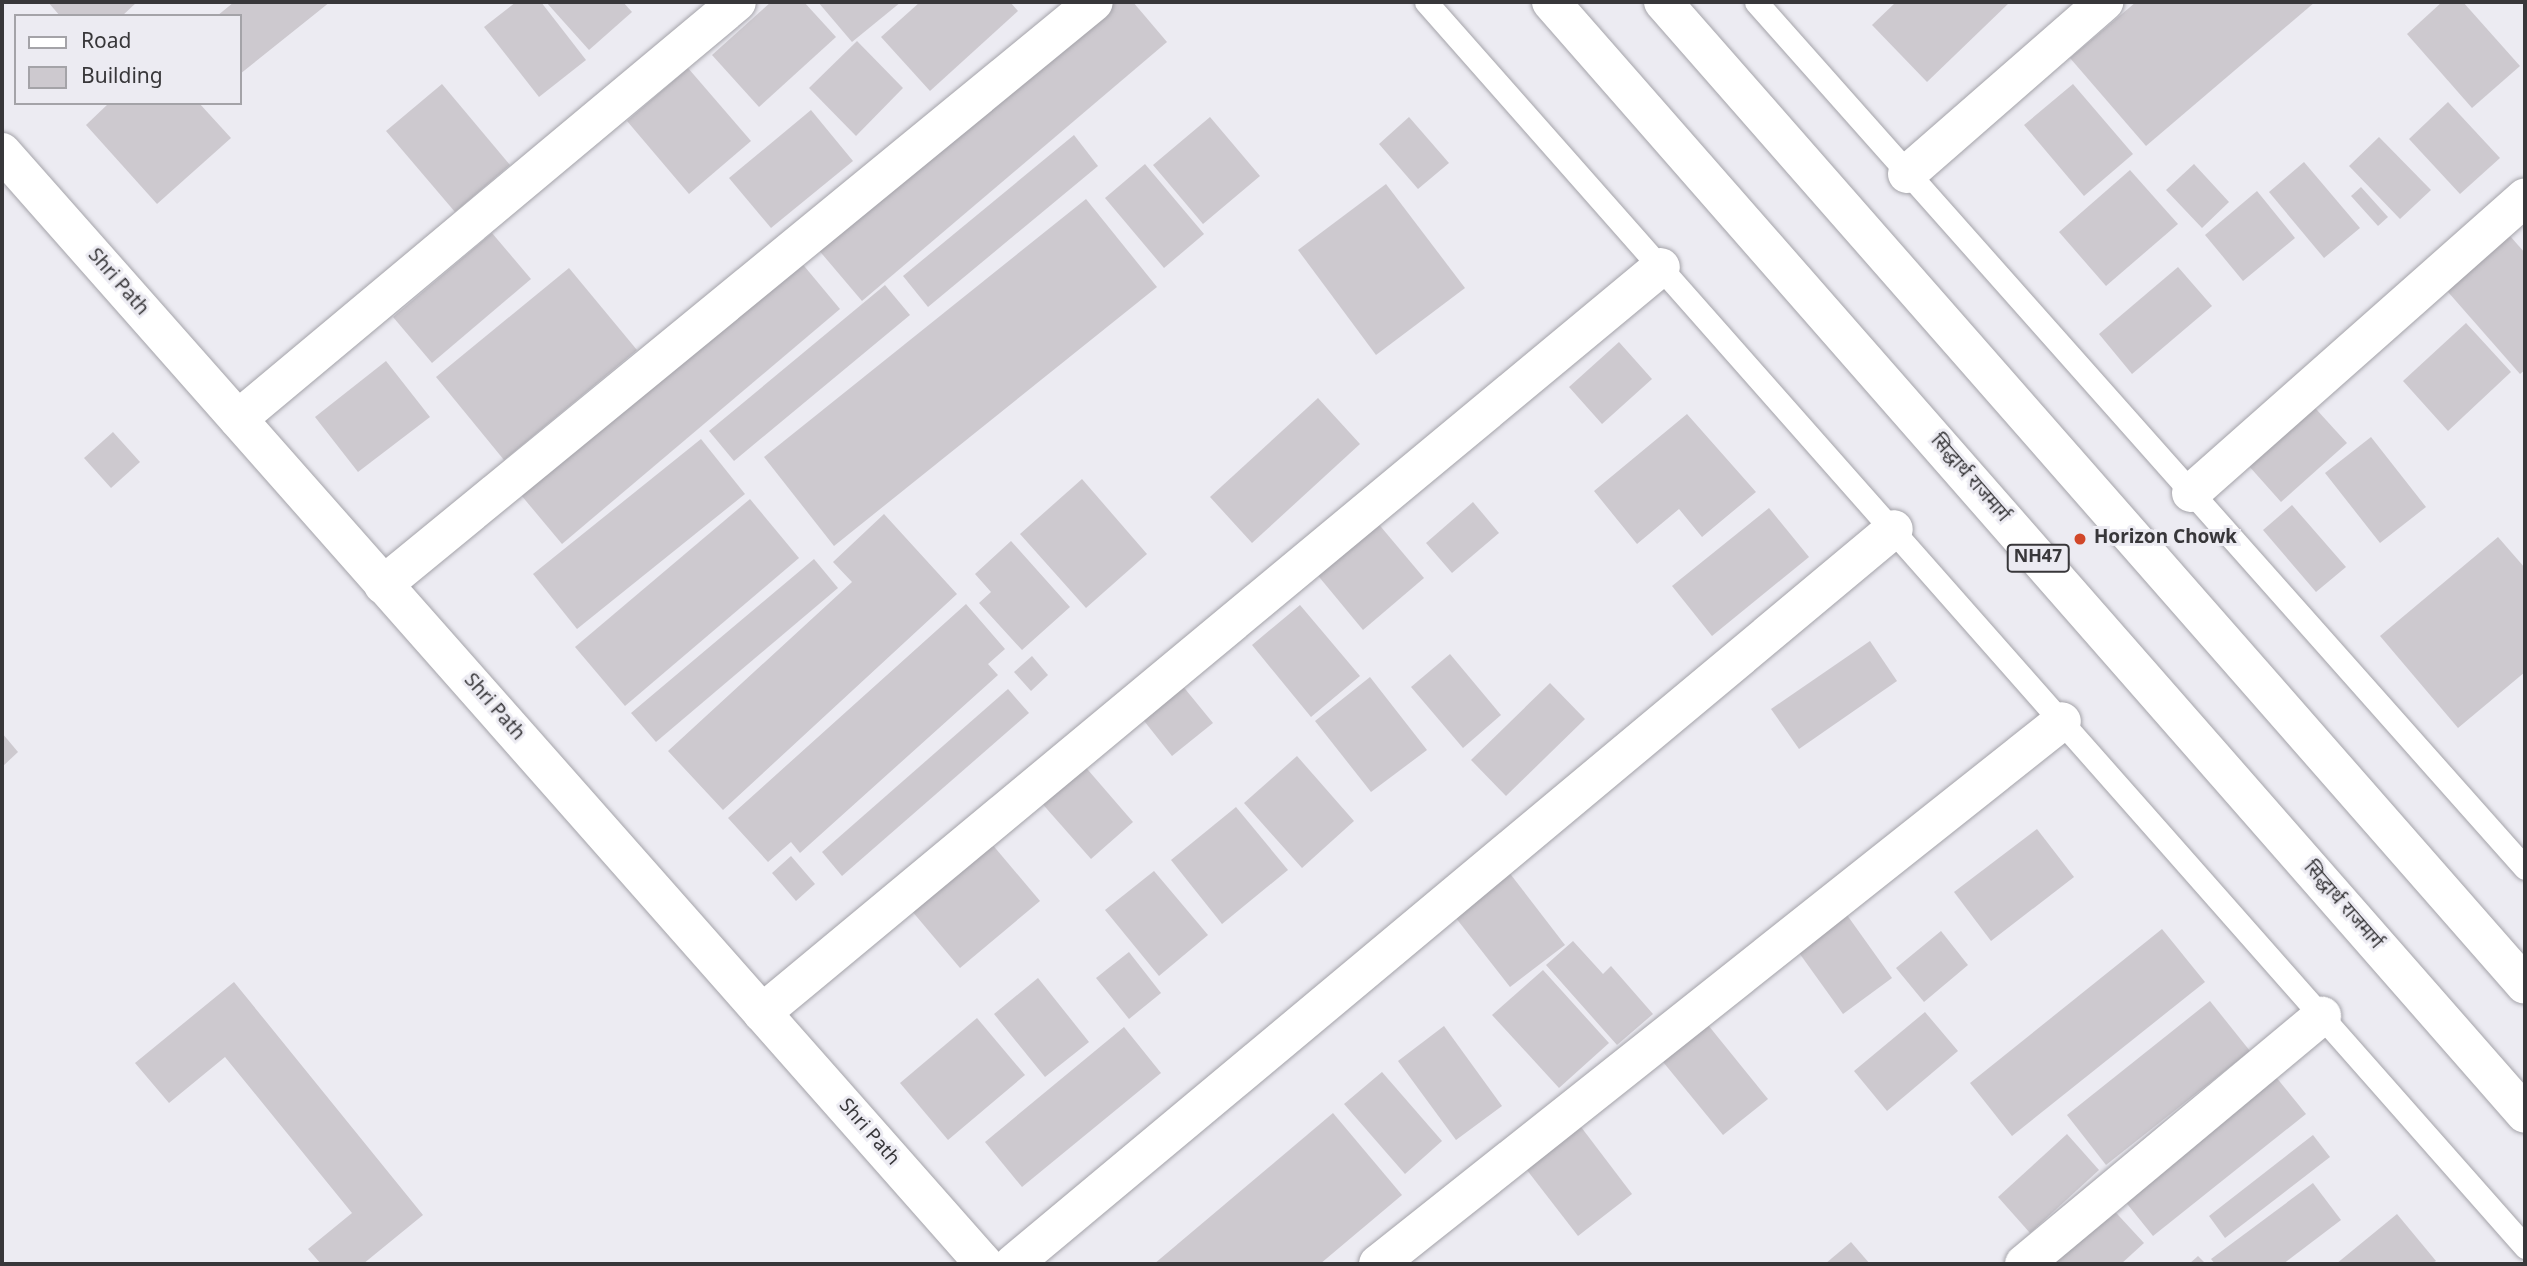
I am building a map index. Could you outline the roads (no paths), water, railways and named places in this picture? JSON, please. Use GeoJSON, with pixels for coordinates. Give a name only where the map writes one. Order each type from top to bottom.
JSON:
{"type":"FeatureCollection","features":[{"type":"Feature","properties":{"kind":"main road"},"geometry":{"type":"LineString","coordinates":[[238,419],[737,2]]}},
{"type":"Feature","properties":{"kind":"main road"},"geometry":{"type":"LineString","coordinates":[[383,585],[1094,2]]}},
{"type":"Feature","properties":{"kind":"main road","name":"सिद्धार्थ राजमार्ग"},"geometry":{"type":"LineString","coordinates":[[1551,2],[2525,1114]]}},
{"type":"Feature","properties":{"kind":"main road"},"geometry":{"type":"LineString","coordinates":[[1663,2],[2525,985]]}},
{"type":"Feature","properties":{"kind":"main road"},"geometry":{"type":"LineString","coordinates":[[1907,174],[2104,2]]}},
{"type":"Feature","properties":{"kind":"main road","name":"Shri Path"},"geometry":{"type":"LineString","coordinates":[[2,152],[984,1264]]}},
{"type":"Feature","properties":{"kind":"main road"},"geometry":{"type":"LineString","coordinates":[[2191,493],[2525,197]]}},
{"type":"Feature","properties":{"kind":"main road"},"geometry":{"type":"LineString","coordinates":[[762,1013],[1661,267]]}},
{"type":"Feature","properties":{"kind":"main road"},"geometry":{"type":"LineString","coordinates":[[1013,1264],[1894,529]]}},
{"type":"Feature","properties":{"kind":"main road"},"geometry":{"type":"LineString","coordinates":[[1378,1264],[2062,721]]}},
{"type":"Feature","properties":{"kind":"main road"},"geometry":{"type":"LineString","coordinates":[[2024,1264],[2322,1016]]}},
{"type":"Feature","properties":{"kind":"lane"},"geometry":{"type":"LineString","coordinates":[[1426,2],[2525,1247]]}},
{"type":"Feature","properties":{"kind":"lane"},"geometry":{"type":"LineString","coordinates":[[1756,2],[2525,868]]}},
{"type":"Feature","properties":{"kind":"place","name":"Horizon Chowk"},"geometry":{"type":"Point","coordinates":[2080,539]}}]}
